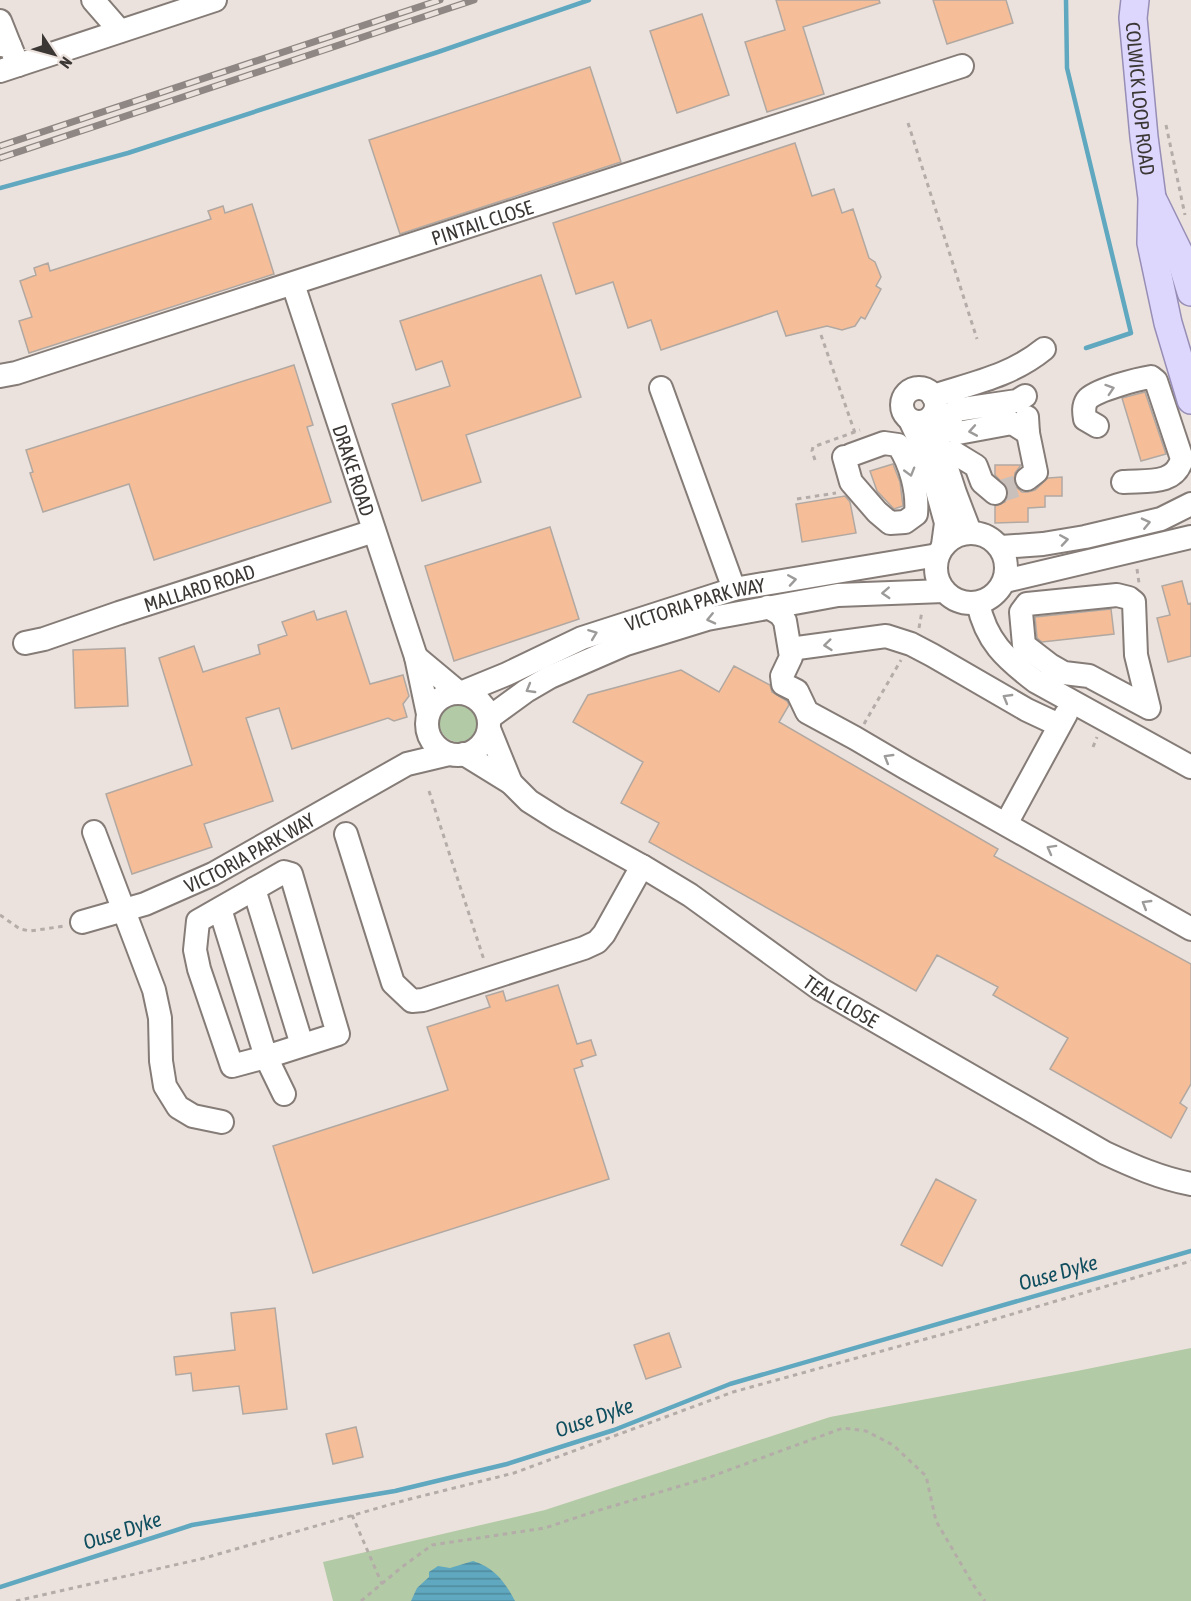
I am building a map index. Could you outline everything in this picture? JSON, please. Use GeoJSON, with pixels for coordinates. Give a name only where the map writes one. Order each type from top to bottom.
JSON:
{"type":"FeatureCollection","features":[{"type":"Feature","properties":{"kind":"main road","name":"COLWICK LOOP ROAD"},"geometry":{"type":"LineString","coordinates":[[1135,0],[1133,18],[1152,198],[1151,243],[1168,323],[1191,400]]}},
{"type":"Feature","properties":{"kind":"main road","name":"COLWICK LOOP ROAD"},"geometry":{"type":"LineString","coordinates":[[1152,198],[1179,253],[1191,292]]}},
{"type":"Feature","properties":{"kind":"main road"},"geometry":{"type":"LineString","coordinates":[[1152,198],[1179,314],[1191,349]]}},
{"type":"Feature","properties":{"kind":"street"},"geometry":{"type":"LineString","coordinates":[[93,0],[120,31]]}},
{"type":"Feature","properties":{"kind":"street"},"geometry":{"type":"LineString","coordinates":[[0,21],[7,57],[120,31],[215,0]]}},
{"type":"Feature","properties":{"kind":"street","name":"PINTAIL CLOSE"},"geometry":{"type":"LineString","coordinates":[[0,376],[16,373],[293,284],[962,66]]}},
{"type":"Feature","properties":{"kind":"street","name":"DRAKE ROAD"},"geometry":{"type":"LineString","coordinates":[[293,284],[416,657],[427,721]]}},
{"type":"Feature","properties":{"kind":"street"},"geometry":{"type":"LineString","coordinates":[[910,420],[922,422],[933,406],[1021,367],[1044,349]]}},
{"type":"Feature","properties":{"kind":"street"},"geometry":{"type":"LineString","coordinates":[[1021,367],[1028,433],[1036,472],[1027,479]]}},
{"type":"Feature","properties":{"kind":"street"},"geometry":{"type":"LineString","coordinates":[[1097,426],[1085,419],[1084,410],[1087,401],[1095,394],[1151,377],[1156,381],[1182,459],[1179,470],[1171,477],[1158,480],[1123,482]]}},
{"type":"Feature","properties":{"kind":"street"},"geometry":{"type":"LineString","coordinates":[[944,591],[937,574],[946,523],[928,458],[901,404],[906,393],[919,387],[925,389],[933,406],[934,429],[970,532],[992,538],[1001,547],[1007,564],[1005,581],[992,597],[978,603],[989,637],[999,650],[1035,681],[1191,767]]}},
{"type":"Feature","properties":{"kind":"street"},"geometry":{"type":"LineString","coordinates":[[661,388],[734,589]]}},
{"type":"Feature","properties":{"kind":"street"},"geometry":{"type":"LineString","coordinates":[[1025,396],[1017,401],[956,410],[947,423],[951,430],[958,434],[1012,423],[1028,433]]}},
{"type":"Feature","properties":{"kind":"street"},"geometry":{"type":"LineString","coordinates":[[943,454],[953,452],[976,466],[982,482],[995,493]]}},
{"type":"Feature","properties":{"kind":"street"},"geometry":{"type":"LineString","coordinates":[[1001,547],[1084,537],[1161,519],[1191,504]]}},
{"type":"Feature","properties":{"kind":"street","name":"MALLARD ROAD"},"geometry":{"type":"LineString","coordinates":[[25,643],[45,639],[374,531]]}},
{"type":"Feature","properties":{"kind":"street","name":"VICTORIA PARK WAY"},"geometry":{"type":"LineString","coordinates":[[460,692],[507,674],[582,638],[734,589],[940,550],[955,536],[970,532]]}},
{"type":"Feature","properties":{"kind":"street"},"geometry":{"type":"LineString","coordinates":[[1005,581],[1191,537]]}},
{"type":"Feature","properties":{"kind":"street","name":"VICTORIA PARK WAY"},"geometry":{"type":"LineString","coordinates":[[489,724],[526,691],[550,677],[626,644],[707,620],[838,595],[944,591],[962,602],[978,603]]}},
{"type":"Feature","properties":{"kind":"street"},"geometry":{"type":"LineString","coordinates":[[1117,595],[1129,597],[1134,602],[1136,655],[1154,701],[1089,676],[1064,673],[1038,657],[1024,645],[1021,612],[1027,604],[1117,595]]}},
{"type":"Feature","properties":{"kind":"street"},"geometry":{"type":"LineString","coordinates":[[768,607],[780,614],[785,621],[791,657],[782,676],[783,684],[797,691],[807,712],[1191,930]]}},
{"type":"Feature","properties":{"kind":"street"},"geometry":{"type":"LineString","coordinates":[[790,649],[886,636],[911,644],[1027,710],[1059,725]]}},
{"type":"Feature","properties":{"kind":"street"},"geometry":{"type":"LineString","coordinates":[[416,657],[460,692],[476,698],[485,707],[489,724],[486,739],[479,747],[456,754],[438,748],[430,739],[427,721]]}},
{"type":"Feature","properties":{"kind":"street"},"geometry":{"type":"LineString","coordinates":[[407,764],[438,700],[460,692]]}},
{"type":"Feature","properties":{"kind":"street"},"geometry":{"type":"LineString","coordinates":[[1135,735],[1154,701]]}},
{"type":"Feature","properties":{"kind":"street"},"geometry":{"type":"LineString","coordinates":[[1005,824],[1072,702]]}},
{"type":"Feature","properties":{"kind":"street","name":"TEAL CLOSE"},"geometry":{"type":"LineString","coordinates":[[489,724],[511,783]]}},
{"type":"Feature","properties":{"kind":"street","name":"VICTORIA PARK WAY"},"geometry":{"type":"LineString","coordinates":[[82,922],[125,911],[213,874],[407,764],[456,754]]}},
{"type":"Feature","properties":{"kind":"street","name":"TEAL CLOSE"},"geometry":{"type":"LineString","coordinates":[[456,754],[511,783],[529,801],[559,820],[690,895],[784,964],[853,1009],[1105,1152],[1168,1180],[1191,1184]]}},
{"type":"Feature","properties":{"kind":"street"},"geometry":{"type":"LineString","coordinates":[[94,832],[154,990],[160,1018],[161,1061],[165,1086],[178,1107],[193,1116],[222,1122]]}},
{"type":"Feature","properties":{"kind":"street"},"geometry":{"type":"LineString","coordinates":[[346,834],[393,983],[411,1001],[423,1000],[490,980],[597,942],[604,934],[642,866]]}},
{"type":"Feature","properties":{"kind":"street"},"geometry":{"type":"LineString","coordinates":[[284,872],[291,874],[338,1034],[232,1066],[199,969],[195,950],[198,921],[220,909],[284,872]]}},
{"type":"Feature","properties":{"kind":"street"},"geometry":{"type":"LineString","coordinates":[[254,889],[302,1045]]}},
{"type":"Feature","properties":{"kind":"street"},"geometry":{"type":"LineString","coordinates":[[220,909],[266,1057],[284,1094]]}},
{"type":"Feature","properties":{"kind":"path"},"geometry":{"type":"LineString","coordinates":[[1164,117],[1186,217]]}},
{"type":"Feature","properties":{"kind":"path"},"geometry":{"type":"LineString","coordinates":[[908,123],[977,339]]}},
{"type":"Feature","properties":{"kind":"path"},"geometry":{"type":"LineString","coordinates":[[821,335],[851,454]]}},
{"type":"Feature","properties":{"kind":"path"},"geometry":{"type":"LineString","coordinates":[[855,738],[921,624],[922,603]]}},
{"type":"Feature","properties":{"kind":"path"},"geometry":{"type":"LineString","coordinates":[[429,791],[490,980]]}},
{"type":"Feature","properties":{"kind":"path"},"geometry":{"type":"LineString","coordinates":[[0,915],[16,927],[30,931],[82,922]]}},
{"type":"Feature","properties":{"kind":"path"},"geometry":{"type":"LineString","coordinates":[[16,1601],[201,1559],[352,1515],[514,1473],[733,1392],[963,1329],[1191,1261]]}},
{"type":"Feature","properties":{"kind":"path"},"geometry":{"type":"LineString","coordinates":[[361,1601],[432,1545],[545,1528],[707,1478],[843,1428],[866,1431],[893,1445],[926,1476],[936,1521],[974,1586],[986,1601]]}},
{"type":"Feature","properties":{"kind":"path"},"geometry":{"type":"LineString","coordinates":[[352,1515],[382,1584]]}},
{"type":"Feature","properties":{"kind":"green space"},"geometry":{"type":"Polygon","coordinates":[[[459,702],[473,708],[479,722],[473,736],[459,742],[445,736],[439,722],[445,708],[459,702]]]}},
{"type":"Feature","properties":{"kind":"green space"},"geometry":{"type":"Polygon","coordinates":[[[1191,1348],[1191,1601],[333,1601],[323,1562],[545,1510],[830,1417],[1191,1348]]]}},
{"type":"Feature","properties":{"kind":"water"},"geometry":{"type":"Polygon","coordinates":[[[473,1561],[493,1571],[515,1601],[411,1601],[417,1588],[429,1577],[429,1572],[438,1566],[450,1568],[473,1561]]]}},
{"type":"Feature","properties":{"kind":"building"},"geometry":{"type":"Polygon","coordinates":[[[776,0],[879,0],[880,3],[803,27],[824,94],[767,112],[745,42],[785,30],[776,0]]]}},
{"type":"Feature","properties":{"kind":"building"},"geometry":{"type":"Polygon","coordinates":[[[933,0],[1006,0],[1013,23],[947,44],[933,0]]]}},
{"type":"Feature","properties":{"kind":"building"},"geometry":{"type":"Polygon","coordinates":[[[702,14],[729,95],[677,113],[650,31],[702,14]]]}},
{"type":"Feature","properties":{"kind":"building"},"geometry":{"type":"Polygon","coordinates":[[[590,67],[621,162],[400,234],[369,140],[590,67]]]}},
{"type":"Feature","properties":{"kind":"building"},"geometry":{"type":"Polygon","coordinates":[[[795,143],[812,196],[834,189],[842,213],[853,209],[869,258],[875,262],[881,277],[876,286],[881,289],[865,319],[861,317],[855,326],[842,330],[827,326],[786,336],[777,311],[661,350],[651,320],[628,328],[613,282],[576,294],[553,223],[795,143]]]}},
{"type":"Feature","properties":{"kind":"building"},"geometry":{"type":"Polygon","coordinates":[[[252,204],[274,274],[29,353],[19,321],[32,317],[20,281],[36,275],[34,268],[48,263],[50,271],[211,219],[208,211],[223,206],[225,213],[252,204]]]}},
{"type":"Feature","properties":{"kind":"building"},"geometry":{"type":"Polygon","coordinates":[[[541,275],[581,397],[466,435],[481,482],[422,501],[392,404],[450,386],[442,361],[416,370],[400,321],[541,275]]]}},
{"type":"Feature","properties":{"kind":"building"},"geometry":{"type":"Polygon","coordinates":[[[294,365],[313,425],[307,427],[331,502],[154,560],[129,484],[43,512],[30,473],[33,472],[26,450],[294,365]]]}},
{"type":"Feature","properties":{"kind":"building"},"geometry":{"type":"Polygon","coordinates":[[[1145,392],[1166,454],[1141,461],[1122,398],[1145,392]]]}},
{"type":"Feature","properties":{"kind":"building"},"geometry":{"type":"Polygon","coordinates":[[[893,464],[900,482],[903,506],[894,509],[877,491],[870,471],[893,464]]]}},
{"type":"Feature","properties":{"kind":"building"},"geometry":{"type":"Polygon","coordinates":[[[995,465],[1021,465],[1015,473],[1014,480],[1016,487],[1022,492],[1035,490],[1048,478],[1062,477],[1062,496],[1045,496],[1045,507],[1028,508],[1028,522],[995,523],[995,506],[1005,502],[1008,495],[1007,488],[995,475],[995,465]]]}},
{"type":"Feature","properties":{"kind":"building"},"geometry":{"type":"Polygon","coordinates":[[[845,496],[850,502],[856,533],[802,542],[796,504],[845,496]]]}},
{"type":"Feature","properties":{"kind":"building"},"geometry":{"type":"Polygon","coordinates":[[[550,527],[579,619],[454,661],[425,566],[550,527]]]}},
{"type":"Feature","properties":{"kind":"building"},"geometry":{"type":"Polygon","coordinates":[[[1182,581],[1188,604],[1191,603],[1191,656],[1168,662],[1157,618],[1170,615],[1162,586],[1182,581]]]}},
{"type":"Feature","properties":{"kind":"building"},"geometry":{"type":"Polygon","coordinates":[[[1111,609],[1114,634],[1042,642],[1037,638],[1035,617],[1111,609]]]}},
{"type":"Feature","properties":{"kind":"building"},"geometry":{"type":"Polygon","coordinates":[[[314,611],[317,620],[346,611],[370,684],[403,675],[409,696],[403,704],[407,717],[394,721],[388,718],[292,749],[279,708],[246,718],[273,801],[204,824],[212,847],[132,874],[106,794],[192,765],[159,658],[194,646],[203,672],[260,654],[258,645],[287,635],[282,622],[314,611]]]}},
{"type":"Feature","properties":{"kind":"building"},"geometry":{"type":"Polygon","coordinates":[[[125,648],[128,706],[75,708],[73,650],[125,648]]]}},
{"type":"Feature","properties":{"kind":"building"},"geometry":{"type":"Polygon","coordinates":[[[734,666],[770,685],[772,692],[787,701],[789,705],[779,722],[998,849],[994,856],[1191,964],[1191,1084],[1180,1103],[1187,1108],[1171,1138],[1050,1069],[1068,1038],[993,995],[998,987],[937,955],[916,991],[649,842],[659,823],[621,803],[643,762],[573,722],[588,695],[681,670],[719,692],[734,666]]]}},
{"type":"Feature","properties":{"kind":"building"},"geometry":{"type":"Polygon","coordinates":[[[558,985],[577,1044],[591,1040],[596,1055],[581,1060],[583,1066],[574,1069],[609,1179],[313,1273],[273,1146],[448,1090],[427,1027],[490,1007],[486,996],[503,991],[506,1001],[558,985]]]}},
{"type":"Feature","properties":{"kind":"building"},"geometry":{"type":"Polygon","coordinates":[[[936,1179],[976,1200],[942,1266],[901,1245],[936,1179]]]}},
{"type":"Feature","properties":{"kind":"building"},"geometry":{"type":"Polygon","coordinates":[[[275,1308],[287,1409],[243,1414],[239,1386],[193,1391],[191,1373],[176,1375],[174,1357],[235,1350],[231,1313],[275,1308]]]}},
{"type":"Feature","properties":{"kind":"building"},"geometry":{"type":"Polygon","coordinates":[[[669,1333],[681,1367],[646,1379],[634,1345],[669,1333]]]}},
{"type":"Feature","properties":{"kind":"building"},"geometry":{"type":"Polygon","coordinates":[[[356,1427],[363,1457],[333,1464],[326,1434],[356,1427]]]}},
{"type":"Feature","properties":{"kind":"waterway"},"geometry":{"type":"LineString","coordinates":[[0,188],[128,153],[589,0]]}},
{"type":"Feature","properties":{"kind":"waterway"},"geometry":{"type":"LineString","coordinates":[[1066,0],[1067,68],[1131,333],[1086,348]]}},
{"type":"Feature","properties":{"kind":"waterway","name":"Ouse Dyke"},"geometry":{"type":"LineString","coordinates":[[0,1587],[192,1525],[395,1491],[507,1464],[614,1430],[730,1384],[1191,1251]]}},
{"type":"Feature","properties":{"kind":"tunnel"},"geometry":{"type":"LineString","coordinates":[[995,493],[1017,486],[1027,479]]}},
{"type":"Feature","properties":{"kind":"railway"},"geometry":{"type":"LineString","coordinates":[[0,146],[440,0]]}},
{"type":"Feature","properties":{"kind":"railway"},"geometry":{"type":"LineString","coordinates":[[0,158],[474,0]]}}]}
